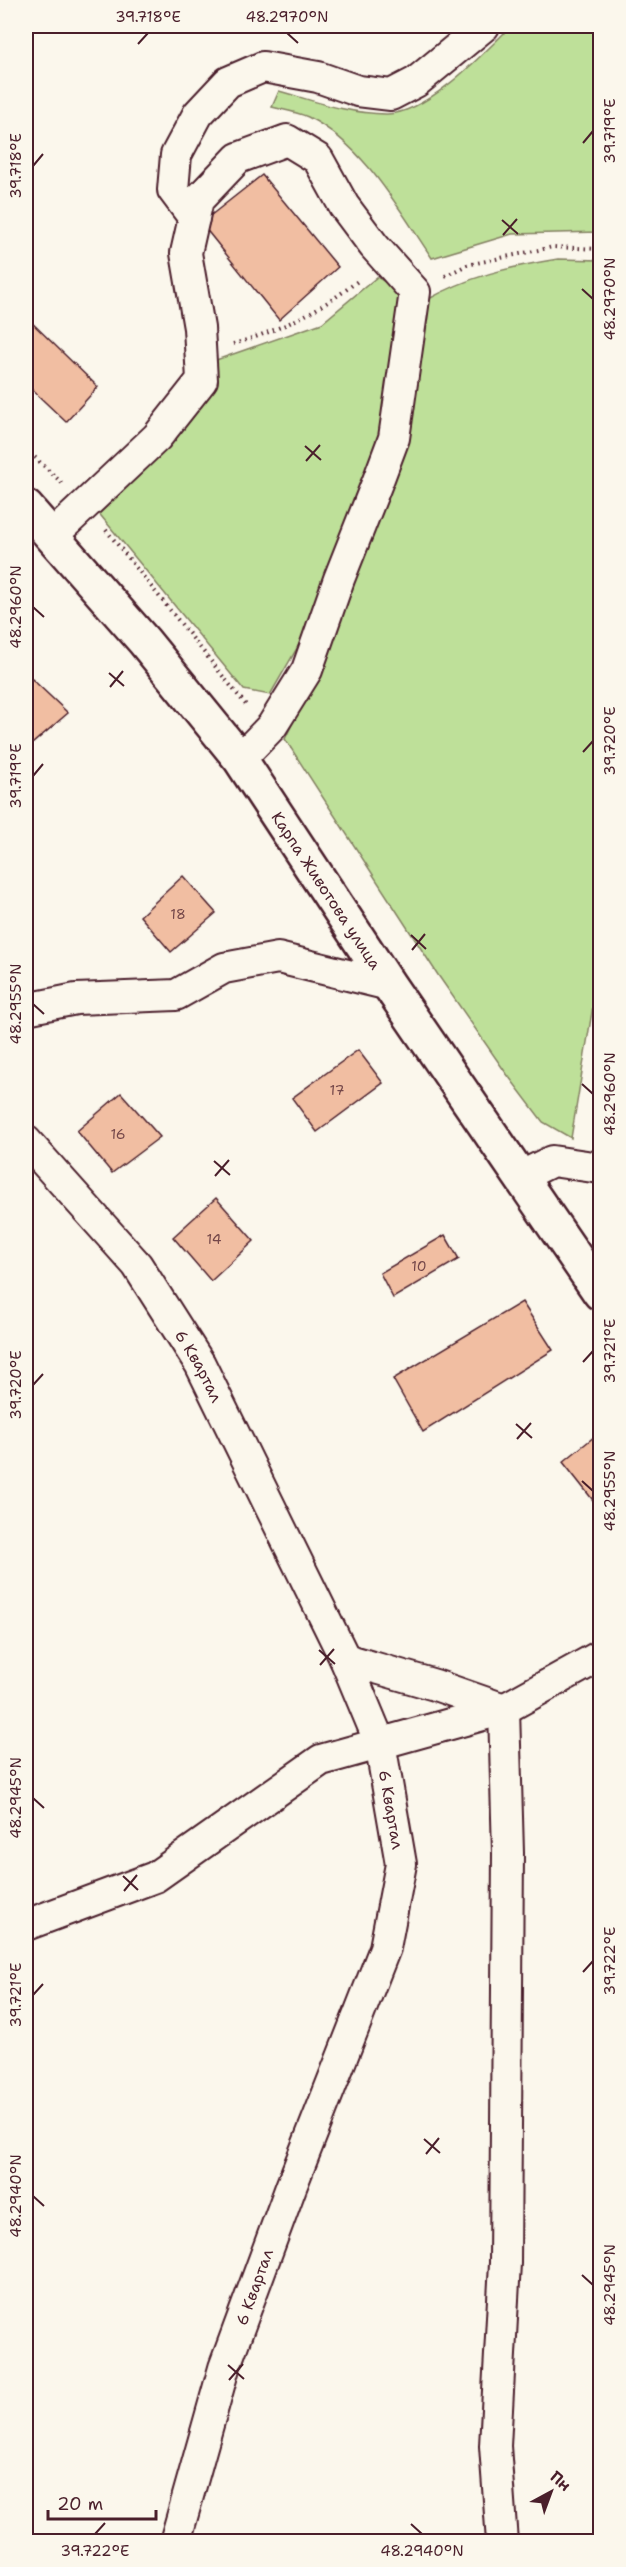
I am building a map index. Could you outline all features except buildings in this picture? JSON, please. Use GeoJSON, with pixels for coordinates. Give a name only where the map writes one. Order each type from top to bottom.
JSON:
{"type":"FeatureCollection","features":[{"type":"Feature","properties":{"kind":"main road","name":"Карпа Животова улица"},"geometry":{"type":"LineString","coordinates":[[26,507],[53,535],[240,759],[389,985],[600,1293]]}},
{"type":"Feature","properties":{"kind":"street"},"geometry":{"type":"LineString","coordinates":[[194,218],[173,190],[176,155],[198,114],[228,82],[263,67],[318,78],[357,91],[391,95],[416,82],[484,26]]}},
{"type":"Feature","properties":{"kind":"street"},"geometry":{"type":"LineString","coordinates":[[53,535],[157,437],[202,380],[199,328],[186,253],[198,200],[238,158],[287,140],[318,159],[344,206],[385,259],[415,292],[394,438],[383,468],[339,579],[307,670],[272,726],[240,759]]}},
{"type":"Feature","properties":{"kind":"street"},"geometry":{"type":"LineString","coordinates":[[26,1009],[76,999],[176,995],[224,968],[278,958],[389,985]]}},
{"type":"Feature","properties":{"kind":"street","name":"6 Квартал"},"geometry":{"type":"LineString","coordinates":[[26,1141],[137,1265],[200,1364],[345,1659],[380,1743],[401,1864],[385,1948],[291,2187],[224,2368],[175,2541]]}},
{"type":"Feature","properties":{"kind":"street"},"geometry":{"type":"LineString","coordinates":[[520,1177],[552,1161],[600,1168]]}},
{"type":"Feature","properties":{"kind":"street"},"geometry":{"type":"LineString","coordinates":[[26,1925],[155,1876],[321,1760],[504,1709],[600,1656]]}},
{"type":"Feature","properties":{"kind":"street"},"geometry":{"type":"LineString","coordinates":[[345,1659],[435,1685],[504,1709]]}},
{"type":"Feature","properties":{"kind":"street"},"geometry":{"type":"LineString","coordinates":[[502,2541],[495,2446],[505,2262],[508,1853],[504,1709]]}},
{"type":"Feature","properties":{"kind":"path"},"geometry":{"type":"LineString","coordinates":[[415,292],[466,265],[553,247],[600,249]]}},
{"type":"Feature","properties":{"kind":"path"},"geometry":{"type":"LineString","coordinates":[[201,353],[256,338],[302,318],[352,285],[385,259]]}},
{"type":"Feature","properties":{"kind":"green space"},"geometry":{"type":"Polygon","coordinates":[[[511,26],[600,26],[600,232],[512,234],[432,258],[378,179],[346,144],[328,129],[308,117],[272,107],[279,91],[359,112],[386,114],[402,112],[436,94],[470,66],[511,26]]]}},
{"type":"Feature","properties":{"kind":"green space"},"geometry":{"type":"Polygon","coordinates":[[[558,259],[600,260],[600,950],[595,955],[597,982],[571,1138],[543,1122],[506,1073],[438,975],[285,739],[318,670],[425,301],[473,279],[523,265],[558,259]]]}},
{"type":"Feature","properties":{"kind":"green space"},"geometry":{"type":"Polygon","coordinates":[[[377,277],[400,291],[384,435],[311,624],[270,695],[244,690],[97,511],[177,434],[216,384],[216,360],[322,323],[377,277]]]}}]}
